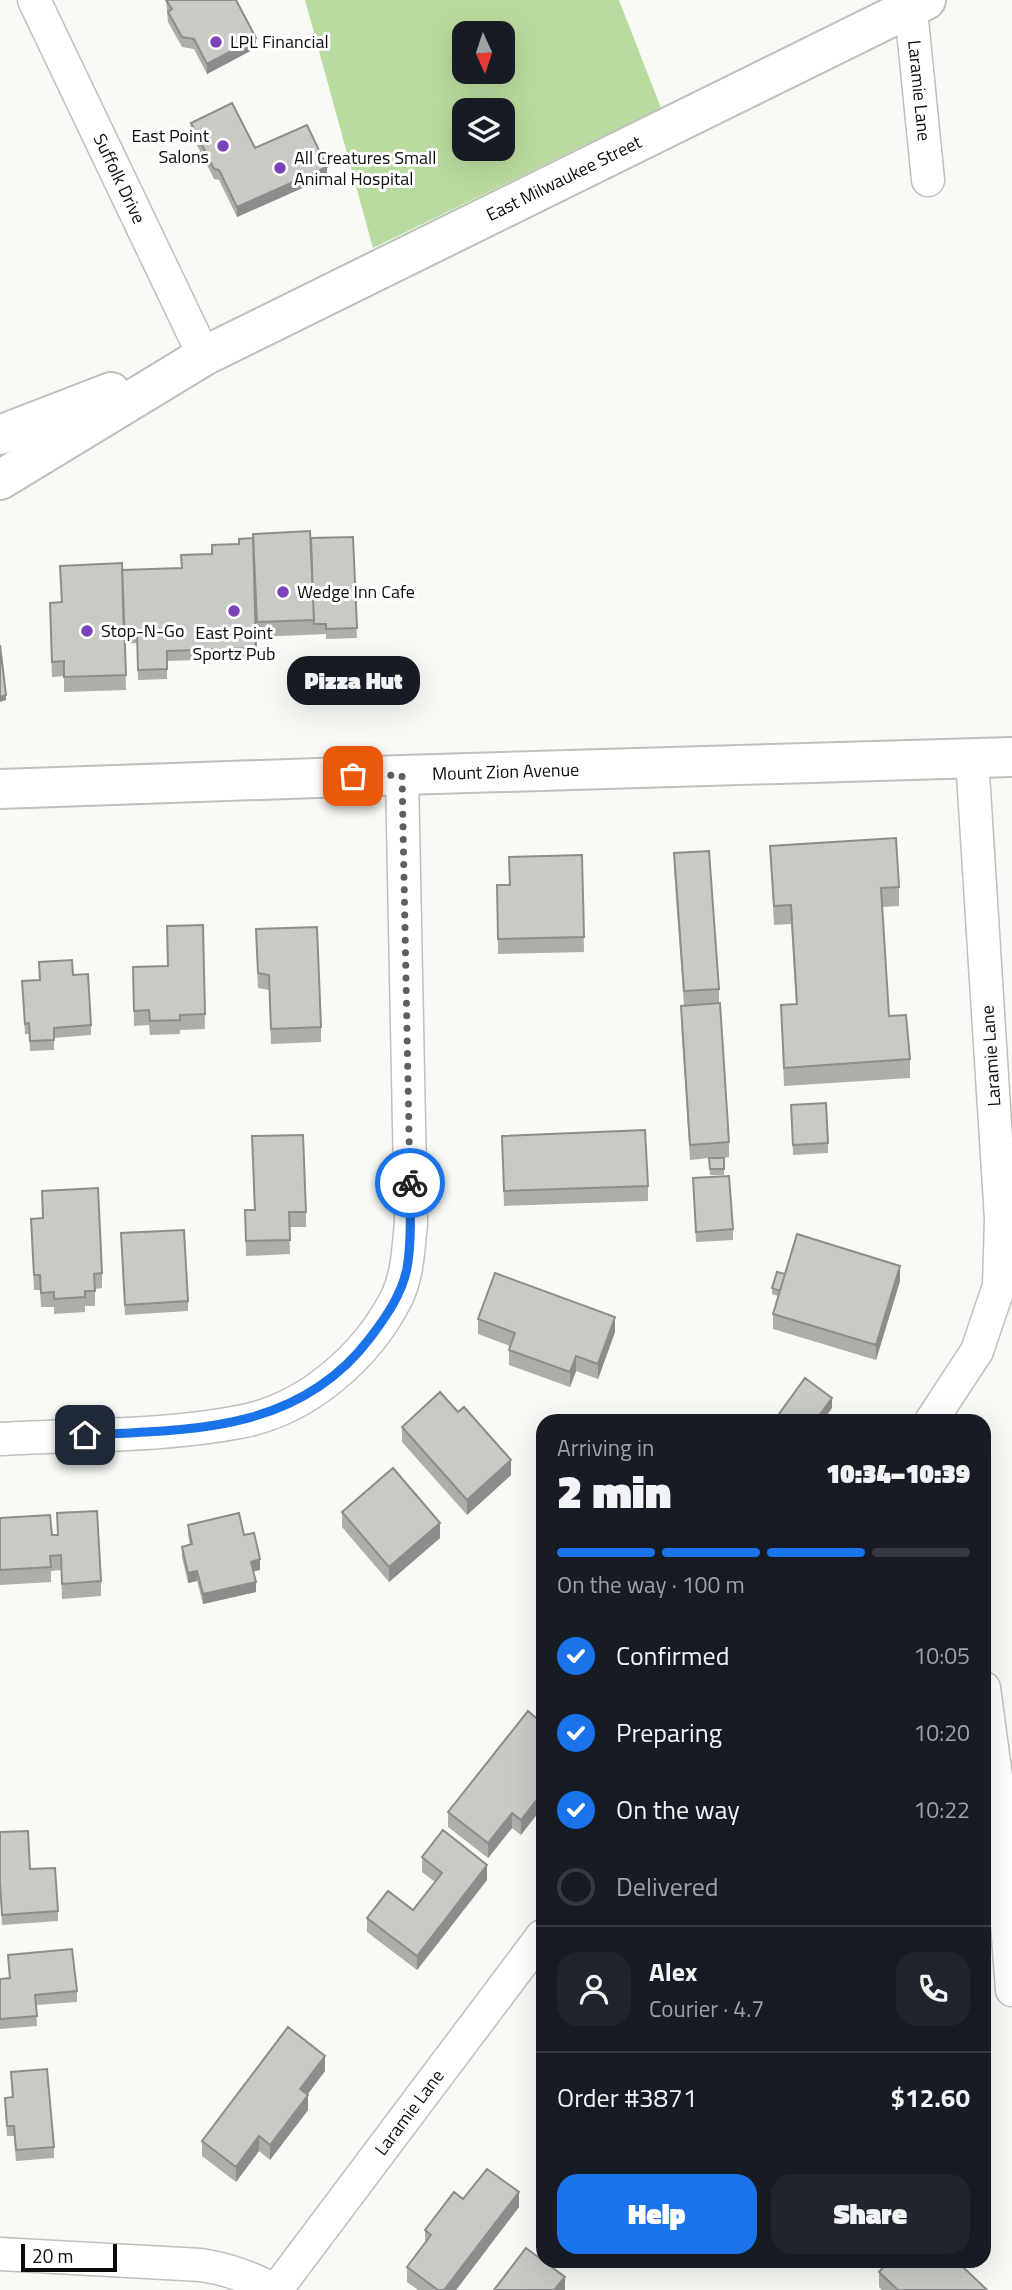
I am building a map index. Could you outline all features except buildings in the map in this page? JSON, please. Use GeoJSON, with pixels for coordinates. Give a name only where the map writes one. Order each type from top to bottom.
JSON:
{"type":"FeatureCollection","features":[{"type":"Feature","properties":{"kind":"main road","name":"East Milwaukee Street"},"geometry":{"type":"LineString","coordinates":[[0,480],[204,356],[916,2]]}},
{"type":"Feature","properties":{"kind":"main road","name":"East Milwaukee Street"},"geometry":{"type":"LineString","coordinates":[[0,435],[204,356]]}},
{"type":"Feature","properties":{"kind":"main road","name":"Mount Zion Avenue"},"geometry":{"type":"LineString","coordinates":[[0,789],[1012,757]]}},
{"type":"Feature","properties":{"kind":"street","name":"Suffolk Drive"},"geometry":{"type":"LineString","coordinates":[[34,0],[204,356]]}},
{"type":"Feature","properties":{"kind":"street","name":"Laramie Lane"},"geometry":{"type":"LineString","coordinates":[[916,2],[928,180]]}},
{"type":"Feature","properties":{"kind":"street","name":"Laramie Lane"},"geometry":{"type":"LineString","coordinates":[[936,1414],[977,1351],[999,1286],[1001,1219],[972,758]]}},
{"type":"Feature","properties":{"kind":"street"},"geometry":{"type":"LineString","coordinates":[[0,1439],[188,1429],[257,1417],[281,1409],[347,1366],[376,1330],[397,1296],[407,1269],[411,1224],[402,775]]}},
{"type":"Feature","properties":{"kind":"street"},"geometry":{"type":"LineString","coordinates":[[991,1740],[1012,1990]]}},
{"type":"Feature","properties":{"kind":"street","name":"Laramie Lane"},"geometry":{"type":"LineString","coordinates":[[275,2290],[536,1944]]}},
{"type":"Feature","properties":{"kind":"street"},"geometry":{"type":"LineString","coordinates":[[0,2254],[201,2264],[251,2277],[275,2290]]}},
{"type":"Feature","properties":{"kind":"green space"},"geometry":{"type":"Polygon","coordinates":[[[305,0],[619,0],[661,108],[373,248],[305,0]]]}},
{"type":"Feature","properties":{"kind":"way so far"},"geometry":{"type":"LineString","coordinates":[[353,776],[402,775],[410,1183]]}},
{"type":"Feature","properties":{"kind":"place","name":"LPL Financial"},"geometry":{"type":"Point","coordinates":[216,42]}},
{"type":"Feature","properties":{"kind":"place","name":"East Point Salons"},"geometry":{"type":"Point","coordinates":[223,146]}},
{"type":"Feature","properties":{"kind":"place","name":"All Creatures Small Animal Hospital"},"geometry":{"type":"Point","coordinates":[280,168]}},
{"type":"Feature","properties":{"kind":"place","name":"Wedge Inn Cafe"},"geometry":{"type":"Point","coordinates":[283,592]}},
{"type":"Feature","properties":{"kind":"place","name":"East Point Sportz Pub"},"geometry":{"type":"Point","coordinates":[234,611]}},
{"type":"Feature","properties":{"kind":"place","name":"Stop-N-Go"},"geometry":{"type":"Point","coordinates":[87,631]}},
{"type":"Feature","properties":{"kind":"place","name":"Pizza Hut"},"geometry":{"type":"Point","coordinates":[353,776]}},
{"type":"Feature","properties":{"kind":"route"},"geometry":{"type":"LineString","coordinates":[[85,1435],[188,1429],[241,1422],[281,1409],[329,1380],[359,1353],[397,1296],[407,1269],[411,1224],[410,1183]]}}]}
